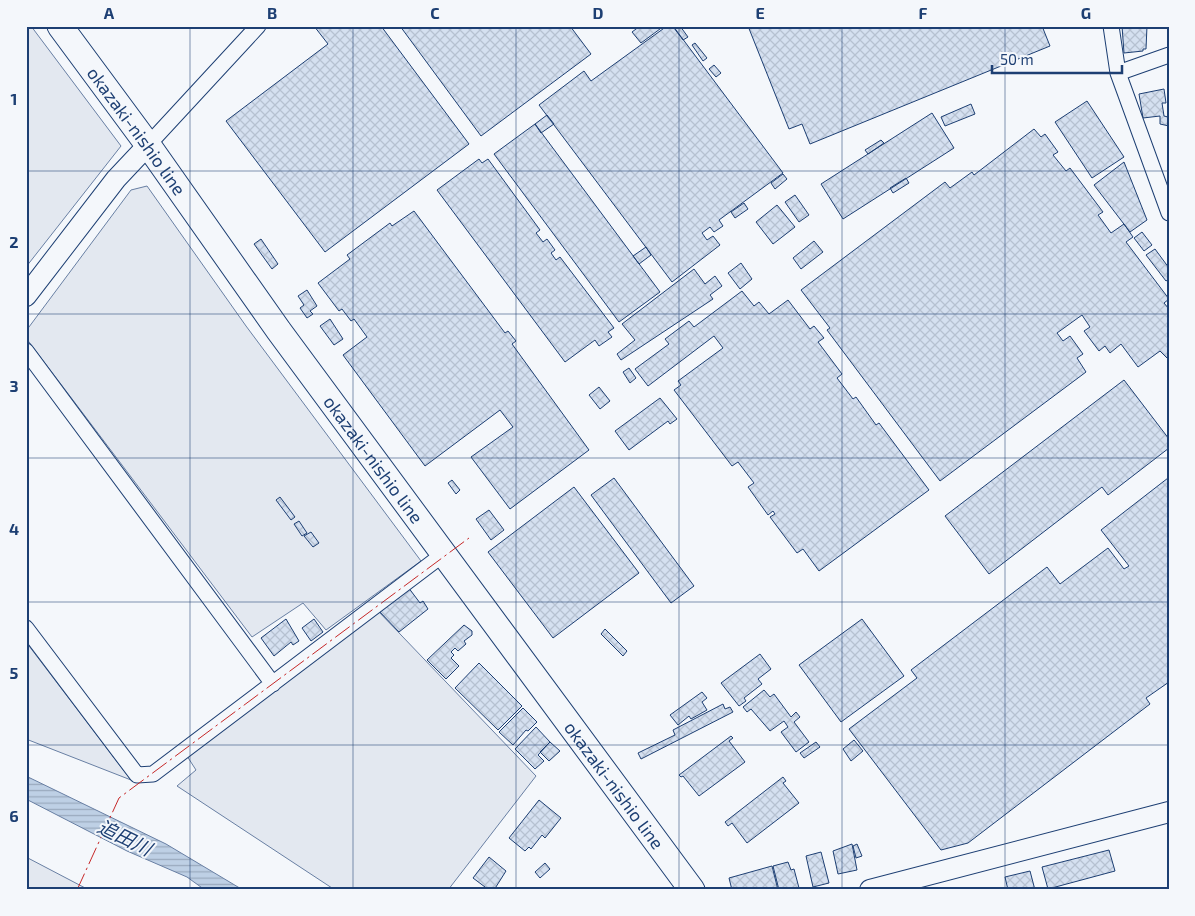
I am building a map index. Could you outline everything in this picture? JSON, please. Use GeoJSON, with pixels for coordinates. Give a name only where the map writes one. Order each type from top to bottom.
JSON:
{"type":"FeatureCollection","features":[{"type":"Feature","properties":{"kind":"main road","name":"okazaki-nishio line"},"geometry":{"type":"LineString","coordinates":[[60,26],[148,144],[279,331],[445,553],[692,890]]}},
{"type":"Feature","properties":{"kind":"street"},"geometry":{"type":"LineString","coordinates":[[26,296],[116,179],[258,26]]}},
{"type":"Feature","properties":{"kind":"street"},"geometry":{"type":"LineString","coordinates":[[1111,26],[1118,73],[1169,213]]}},
{"type":"Feature","properties":{"kind":"street"},"geometry":{"type":"LineString","coordinates":[[1118,73],[1169,55]]}},
{"type":"Feature","properties":{"kind":"street"},"geometry":{"type":"LineString","coordinates":[[26,351],[273,684]]}},
{"type":"Feature","properties":{"kind":"street"},"geometry":{"type":"LineString","coordinates":[[26,628],[137,775],[153,774],[445,553]]}},
{"type":"Feature","properties":{"kind":"street"},"geometry":{"type":"LineString","coordinates":[[870,890],[1169,812]]}},
{"type":"Feature","properties":{"kind":"shaded area"},"geometry":{"type":"Polygon","coordinates":[[[26,26],[31,26],[121,146],[26,267],[26,26]]]}},
{"type":"Feature","properties":{"kind":"shaded area"},"geometry":{"type":"Polygon","coordinates":[[[147,186],[246,326],[421,561],[326,630],[303,603],[252,637],[26,338],[26,331],[131,190],[147,186]]]}},
{"type":"Feature","properties":{"kind":"shaded area"},"geometry":{"type":"Polygon","coordinates":[[[379,612],[536,776],[448,890],[335,890],[177,786],[196,770],[187,756],[379,612]]]}},
{"type":"Feature","properties":{"kind":"shaded area"},"geometry":{"type":"Polygon","coordinates":[[[26,642],[131,780],[26,739],[26,642]]]}},
{"type":"Feature","properties":{"kind":"shaded area"},"geometry":{"type":"Polygon","coordinates":[[[26,857],[89,890],[26,890],[26,857]]]}},
{"type":"Feature","properties":{"kind":"water","name":"追田川"},"geometry":{"type":"Polygon","coordinates":[[[26,776],[166,844],[243,890],[205,890],[187,877],[127,851],[26,799],[26,776]]]}},
{"type":"Feature","properties":{"kind":"building"},"geometry":{"type":"Polygon","coordinates":[[[314,26],[381,26],[469,144],[325,252],[226,121],[328,44],[314,26]]]}},
{"type":"Feature","properties":{"kind":"building"},"geometry":{"type":"Polygon","coordinates":[[[400,26],[570,26],[591,54],[481,136],[400,26]]]}},
{"type":"Feature","properties":{"kind":"building"},"geometry":{"type":"Polygon","coordinates":[[[640,26],[664,26],[641,43],[632,32],[640,26]]]}},
{"type":"Feature","properties":{"kind":"building"},"geometry":{"type":"Polygon","coordinates":[[[667,26],[673,26],[783,173],[719,220],[723,226],[714,232],[710,227],[702,233],[707,240],[713,236],[720,245],[672,282],[539,105],[584,71],[591,81],[667,26]]]}},
{"type":"Feature","properties":{"kind":"building"},"geometry":{"type":"Polygon","coordinates":[[[680,26],[688,37],[683,40],[674,28],[680,26]]]}},
{"type":"Feature","properties":{"kind":"building"},"geometry":{"type":"Polygon","coordinates":[[[748,26],[1042,26],[1050,46],[810,144],[802,124],[789,129],[748,26]]]}},
{"type":"Feature","properties":{"kind":"building"},"geometry":{"type":"Polygon","coordinates":[[[1122,26],[1147,26],[1146,49],[1124,53],[1122,26]]]}},
{"type":"Feature","properties":{"kind":"building"},"geometry":{"type":"Polygon","coordinates":[[[695,43],[707,58],[703,61],[692,45],[695,43]]]}},
{"type":"Feature","properties":{"kind":"building"},"geometry":{"type":"Polygon","coordinates":[[[714,65],[721,73],[716,77],[709,69],[714,65]]]}},
{"type":"Feature","properties":{"kind":"building"},"geometry":{"type":"Polygon","coordinates":[[[1164,89],[1166,103],[1162,103],[1164,116],[1168,117],[1169,114],[1169,126],[1160,124],[1160,116],[1143,118],[1139,94],[1164,89]]]}},
{"type":"Feature","properties":{"kind":"building"},"geometry":{"type":"Polygon","coordinates":[[[1087,101],[1124,157],[1092,178],[1055,122],[1087,101]]]}},
{"type":"Feature","properties":{"kind":"building"},"geometry":{"type":"Polygon","coordinates":[[[971,104],[975,114],[945,126],[941,117],[971,104]]]}},
{"type":"Feature","properties":{"kind":"building"},"geometry":{"type":"Polygon","coordinates":[[[932,113],[954,148],[843,219],[821,184],[932,113]]]}},
{"type":"Feature","properties":{"kind":"building"},"geometry":{"type":"Polygon","coordinates":[[[547,115],[554,124],[541,133],[535,124],[547,115]]]}},
{"type":"Feature","properties":{"kind":"building"},"geometry":{"type":"Polygon","coordinates":[[[535,124],[660,292],[619,322],[494,154],[535,124]]]}},
{"type":"Feature","properties":{"kind":"building"},"geometry":{"type":"Polygon","coordinates":[[[1034,129],[1041,137],[1045,134],[1058,152],[1053,155],[1066,171],[1070,168],[1103,212],[1098,215],[1111,233],[1124,224],[1133,237],[1126,242],[1169,299],[1164,303],[1169,309],[1169,360],[1160,351],[1138,367],[1121,344],[1110,353],[1105,346],[1099,351],[1084,331],[1090,327],[1082,315],[1057,333],[1063,341],[1070,336],[1083,354],[1077,358],[1086,372],[940,481],[827,330],[830,328],[801,290],[945,182],[950,188],[972,172],[974,175],[1034,129]]]}},
{"type":"Feature","properties":{"kind":"building"},"geometry":{"type":"Polygon","coordinates":[[[881,140],[884,143],[868,154],[865,150],[881,140]]]}},
{"type":"Feature","properties":{"kind":"building"},"geometry":{"type":"Polygon","coordinates":[[[479,159],[482,163],[488,159],[540,230],[536,233],[543,242],[547,239],[555,250],[551,253],[556,260],[560,257],[614,328],[608,332],[612,337],[599,346],[595,340],[565,362],[437,190],[479,159]]]}},
{"type":"Feature","properties":{"kind":"building"},"geometry":{"type":"Polygon","coordinates":[[[1124,162],[1147,220],[1130,232],[1094,185],[1124,162]]]}},
{"type":"Feature","properties":{"kind":"building"},"geometry":{"type":"Polygon","coordinates":[[[783,174],[787,179],[775,189],[771,183],[783,174]]]}},
{"type":"Feature","properties":{"kind":"building"},"geometry":{"type":"Polygon","coordinates":[[[906,178],[909,183],[893,193],[890,188],[906,178]]]}},
{"type":"Feature","properties":{"kind":"building"},"geometry":{"type":"Polygon","coordinates":[[[795,195],[809,215],[799,222],[785,202],[795,195]]]}},
{"type":"Feature","properties":{"kind":"building"},"geometry":{"type":"Polygon","coordinates":[[[744,203],[748,209],[735,218],[731,212],[744,203]]]}},
{"type":"Feature","properties":{"kind":"building"},"geometry":{"type":"Polygon","coordinates":[[[777,205],[795,227],[773,244],[756,222],[777,205]]]}},
{"type":"Feature","properties":{"kind":"building"},"geometry":{"type":"Polygon","coordinates":[[[414,211],[505,333],[508,331],[516,341],[512,344],[589,450],[510,509],[471,457],[513,427],[500,410],[425,466],[343,355],[367,337],[354,319],[351,321],[342,309],[339,311],[318,283],[350,259],[347,255],[390,223],[392,226],[414,211]]]}},
{"type":"Feature","properties":{"kind":"building"},"geometry":{"type":"Polygon","coordinates":[[[1142,232],[1152,245],[1144,251],[1134,238],[1142,232]]]}},
{"type":"Feature","properties":{"kind":"building"},"geometry":{"type":"Polygon","coordinates":[[[261,239],[278,264],[272,269],[254,244],[261,239]]]}},
{"type":"Feature","properties":{"kind":"building"},"geometry":{"type":"Polygon","coordinates":[[[814,241],[823,252],[801,269],[793,258],[814,241]]]}},
{"type":"Feature","properties":{"kind":"building"},"geometry":{"type":"Polygon","coordinates":[[[646,247],[651,255],[639,264],[633,256],[646,247]]]}},
{"type":"Feature","properties":{"kind":"building"},"geometry":{"type":"Polygon","coordinates":[[[1155,249],[1169,268],[1169,279],[1166,281],[1146,255],[1155,249]]]}},
{"type":"Feature","properties":{"kind":"building"},"geometry":{"type":"Polygon","coordinates":[[[741,263],[752,279],[740,289],[728,273],[741,263]]]}},
{"type":"Feature","properties":{"kind":"building"},"geometry":{"type":"Polygon","coordinates":[[[694,269],[705,284],[715,276],[722,286],[710,295],[713,299],[621,360],[617,354],[635,340],[622,324],[694,269]]]}},
{"type":"Feature","properties":{"kind":"building"},"geometry":{"type":"Polygon","coordinates":[[[307,290],[317,306],[310,311],[313,314],[307,318],[300,308],[304,305],[298,296],[307,290]]]}},
{"type":"Feature","properties":{"kind":"building"},"geometry":{"type":"Polygon","coordinates":[[[742,291],[754,306],[759,302],[769,314],[788,300],[810,329],[814,326],[824,338],[818,342],[842,374],[837,378],[853,399],[856,397],[876,425],[879,423],[929,490],[819,571],[803,549],[797,553],[770,517],[775,514],[773,511],[768,515],[748,487],[754,483],[738,462],[732,466],[674,390],[681,385],[678,381],[723,348],[714,336],[648,386],[635,369],[669,344],[665,339],[689,321],[694,327],[742,291]]]}},
{"type":"Feature","properties":{"kind":"building"},"geometry":{"type":"Polygon","coordinates":[[[330,319],[343,339],[334,345],[320,326],[330,319]]]}},
{"type":"Feature","properties":{"kind":"building"},"geometry":{"type":"Polygon","coordinates":[[[629,368],[636,378],[630,383],[623,372],[629,368]]]}},
{"type":"Feature","properties":{"kind":"building"},"geometry":{"type":"Polygon","coordinates":[[[1124,380],[1169,439],[1169,448],[1108,495],[1102,487],[989,574],[945,516],[1124,380]]]}},
{"type":"Feature","properties":{"kind":"building"},"geometry":{"type":"Polygon","coordinates":[[[599,387],[610,401],[600,409],[589,395],[599,387]]]}},
{"type":"Feature","properties":{"kind":"building"},"geometry":{"type":"Polygon","coordinates":[[[660,398],[677,419],[670,424],[668,421],[629,450],[615,431],[660,398]]]}},
{"type":"Feature","properties":{"kind":"building"},"geometry":{"type":"Polygon","coordinates":[[[614,478],[694,586],[671,603],[591,495],[614,478]]]}},
{"type":"Feature","properties":{"kind":"building"},"geometry":{"type":"Polygon","coordinates":[[[1168,478],[1169,682],[1146,698],[1150,704],[968,843],[941,850],[849,729],[917,678],[911,670],[1047,567],[1060,584],[1108,548],[1124,569],[1129,566],[1101,530],[1168,478]]]}},
{"type":"Feature","properties":{"kind":"building"},"geometry":{"type":"Polygon","coordinates":[[[452,480],[460,490],[456,494],[448,483],[452,480]]]}},
{"type":"Feature","properties":{"kind":"building"},"geometry":{"type":"Polygon","coordinates":[[[574,487],[639,573],[553,638],[488,552],[574,487]]]}},
{"type":"Feature","properties":{"kind":"building"},"geometry":{"type":"Polygon","coordinates":[[[280,497],[295,517],[291,520],[276,500],[280,497]]]}},
{"type":"Feature","properties":{"kind":"building"},"geometry":{"type":"Polygon","coordinates":[[[489,510],[504,530],[491,540],[476,519],[489,510]]]}},
{"type":"Feature","properties":{"kind":"building"},"geometry":{"type":"Polygon","coordinates":[[[299,521],[307,533],[302,536],[294,524],[299,521]]]}},
{"type":"Feature","properties":{"kind":"building"},"geometry":{"type":"Polygon","coordinates":[[[311,532],[319,543],[313,547],[304,536],[311,532]]]}},
{"type":"Feature","properties":{"kind":"building"},"geometry":{"type":"Polygon","coordinates":[[[408,587],[420,603],[423,601],[428,609],[399,632],[378,610],[408,587]]]}},
{"type":"Feature","properties":{"kind":"building"},"geometry":{"type":"Polygon","coordinates":[[[286,619],[299,641],[293,645],[291,642],[274,656],[261,638],[286,619]]]}},
{"type":"Feature","properties":{"kind":"building"},"geometry":{"type":"Polygon","coordinates":[[[314,619],[323,632],[311,641],[302,628],[314,619]]]}},
{"type":"Feature","properties":{"kind":"building"},"geometry":{"type":"Polygon","coordinates":[[[862,619],[904,676],[841,722],[799,665],[862,619]]]}},
{"type":"Feature","properties":{"kind":"building"},"geometry":{"type":"Polygon","coordinates":[[[464,625],[472,631],[472,635],[464,641],[466,644],[458,651],[455,648],[451,652],[454,655],[451,658],[459,666],[446,679],[427,660],[464,625]]]}},
{"type":"Feature","properties":{"kind":"building"},"geometry":{"type":"Polygon","coordinates":[[[605,629],[627,651],[623,656],[601,634],[605,629]]]}},
{"type":"Feature","properties":{"kind":"building"},"geometry":{"type":"Polygon","coordinates":[[[760,654],[771,669],[758,679],[762,684],[744,698],[746,701],[739,706],[721,683],[760,654]]]}},
{"type":"Feature","properties":{"kind":"building"},"geometry":{"type":"Polygon","coordinates":[[[479,663],[522,706],[498,730],[455,688],[479,663]]]}},
{"type":"Feature","properties":{"kind":"building"},"geometry":{"type":"Polygon","coordinates":[[[764,690],[770,697],[774,694],[791,717],[796,712],[800,717],[794,722],[809,742],[796,752],[781,732],[788,727],[784,721],[770,731],[751,709],[747,712],[743,707],[764,690]]]}},
{"type":"Feature","properties":{"kind":"building"},"geometry":{"type":"Polygon","coordinates":[[[702,692],[707,698],[702,702],[707,710],[691,719],[689,716],[678,725],[670,715],[702,692]]]}},
{"type":"Feature","properties":{"kind":"building"},"geometry":{"type":"Polygon","coordinates":[[[723,704],[725,709],[730,707],[733,712],[641,759],[638,753],[675,735],[673,730],[723,704]]]}},
{"type":"Feature","properties":{"kind":"building"},"geometry":{"type":"Polygon","coordinates":[[[523,708],[537,722],[528,731],[526,730],[513,745],[499,732],[523,708]]]}},
{"type":"Feature","properties":{"kind":"building"},"geometry":{"type":"Polygon","coordinates":[[[536,727],[550,742],[538,755],[544,761],[535,769],[515,749],[536,727]]]}},
{"type":"Feature","properties":{"kind":"building"},"geometry":{"type":"Polygon","coordinates":[[[731,736],[733,738],[729,741],[745,762],[699,796],[683,776],[679,775],[731,736]]]}},
{"type":"Feature","properties":{"kind":"building"},"geometry":{"type":"Polygon","coordinates":[[[854,740],[863,751],[851,761],[843,749],[854,740]]]}},
{"type":"Feature","properties":{"kind":"building"},"geometry":{"type":"Polygon","coordinates":[[[550,742],[560,751],[549,761],[540,752],[550,742]]]}},
{"type":"Feature","properties":{"kind":"building"},"geometry":{"type":"Polygon","coordinates":[[[816,742],[820,747],[804,758],[800,753],[816,742]]]}},
{"type":"Feature","properties":{"kind":"building"},"geometry":{"type":"Polygon","coordinates":[[[783,777],[786,781],[783,783],[799,803],[747,843],[732,823],[728,826],[725,822],[783,777]]]}},
{"type":"Feature","properties":{"kind":"building"},"geometry":{"type":"Polygon","coordinates":[[[539,800],[561,818],[545,838],[542,835],[531,849],[529,847],[525,851],[509,838],[539,800]]]}},
{"type":"Feature","properties":{"kind":"building"},"geometry":{"type":"Polygon","coordinates":[[[852,844],[857,870],[838,874],[833,851],[852,844]]]}},
{"type":"Feature","properties":{"kind":"building"},"geometry":{"type":"Polygon","coordinates":[[[857,844],[862,856],[856,858],[853,846],[857,844]]]}},
{"type":"Feature","properties":{"kind":"building"},"geometry":{"type":"Polygon","coordinates":[[[1109,850],[1115,871],[1048,889],[1042,867],[1109,850]]]}},
{"type":"Feature","properties":{"kind":"building"},"geometry":{"type":"Polygon","coordinates":[[[821,852],[829,883],[813,887],[806,856],[821,852]]]}},
{"type":"Feature","properties":{"kind":"building"},"geometry":{"type":"Polygon","coordinates":[[[489,857],[506,871],[494,890],[489,890],[473,878],[489,857]]]}},
{"type":"Feature","properties":{"kind":"building"},"geometry":{"type":"Polygon","coordinates":[[[788,862],[791,870],[794,869],[799,888],[779,890],[773,866],[788,862]]]}},
{"type":"Feature","properties":{"kind":"building"},"geometry":{"type":"Polygon","coordinates":[[[545,863],[550,869],[540,878],[535,872],[545,863]]]}},
{"type":"Feature","properties":{"kind":"building"},"geometry":{"type":"Polygon","coordinates":[[[772,866],[778,890],[732,890],[729,878],[772,866]]]}},
{"type":"Feature","properties":{"kind":"building"},"geometry":{"type":"Polygon","coordinates":[[[1030,871],[1035,890],[1008,890],[1005,877],[1030,871]]]}},
{"type":"Feature","properties":{"kind":"power"},"geometry":{"type":"LineString","coordinates":[[77,890],[119,798],[469,538]]}}]}
